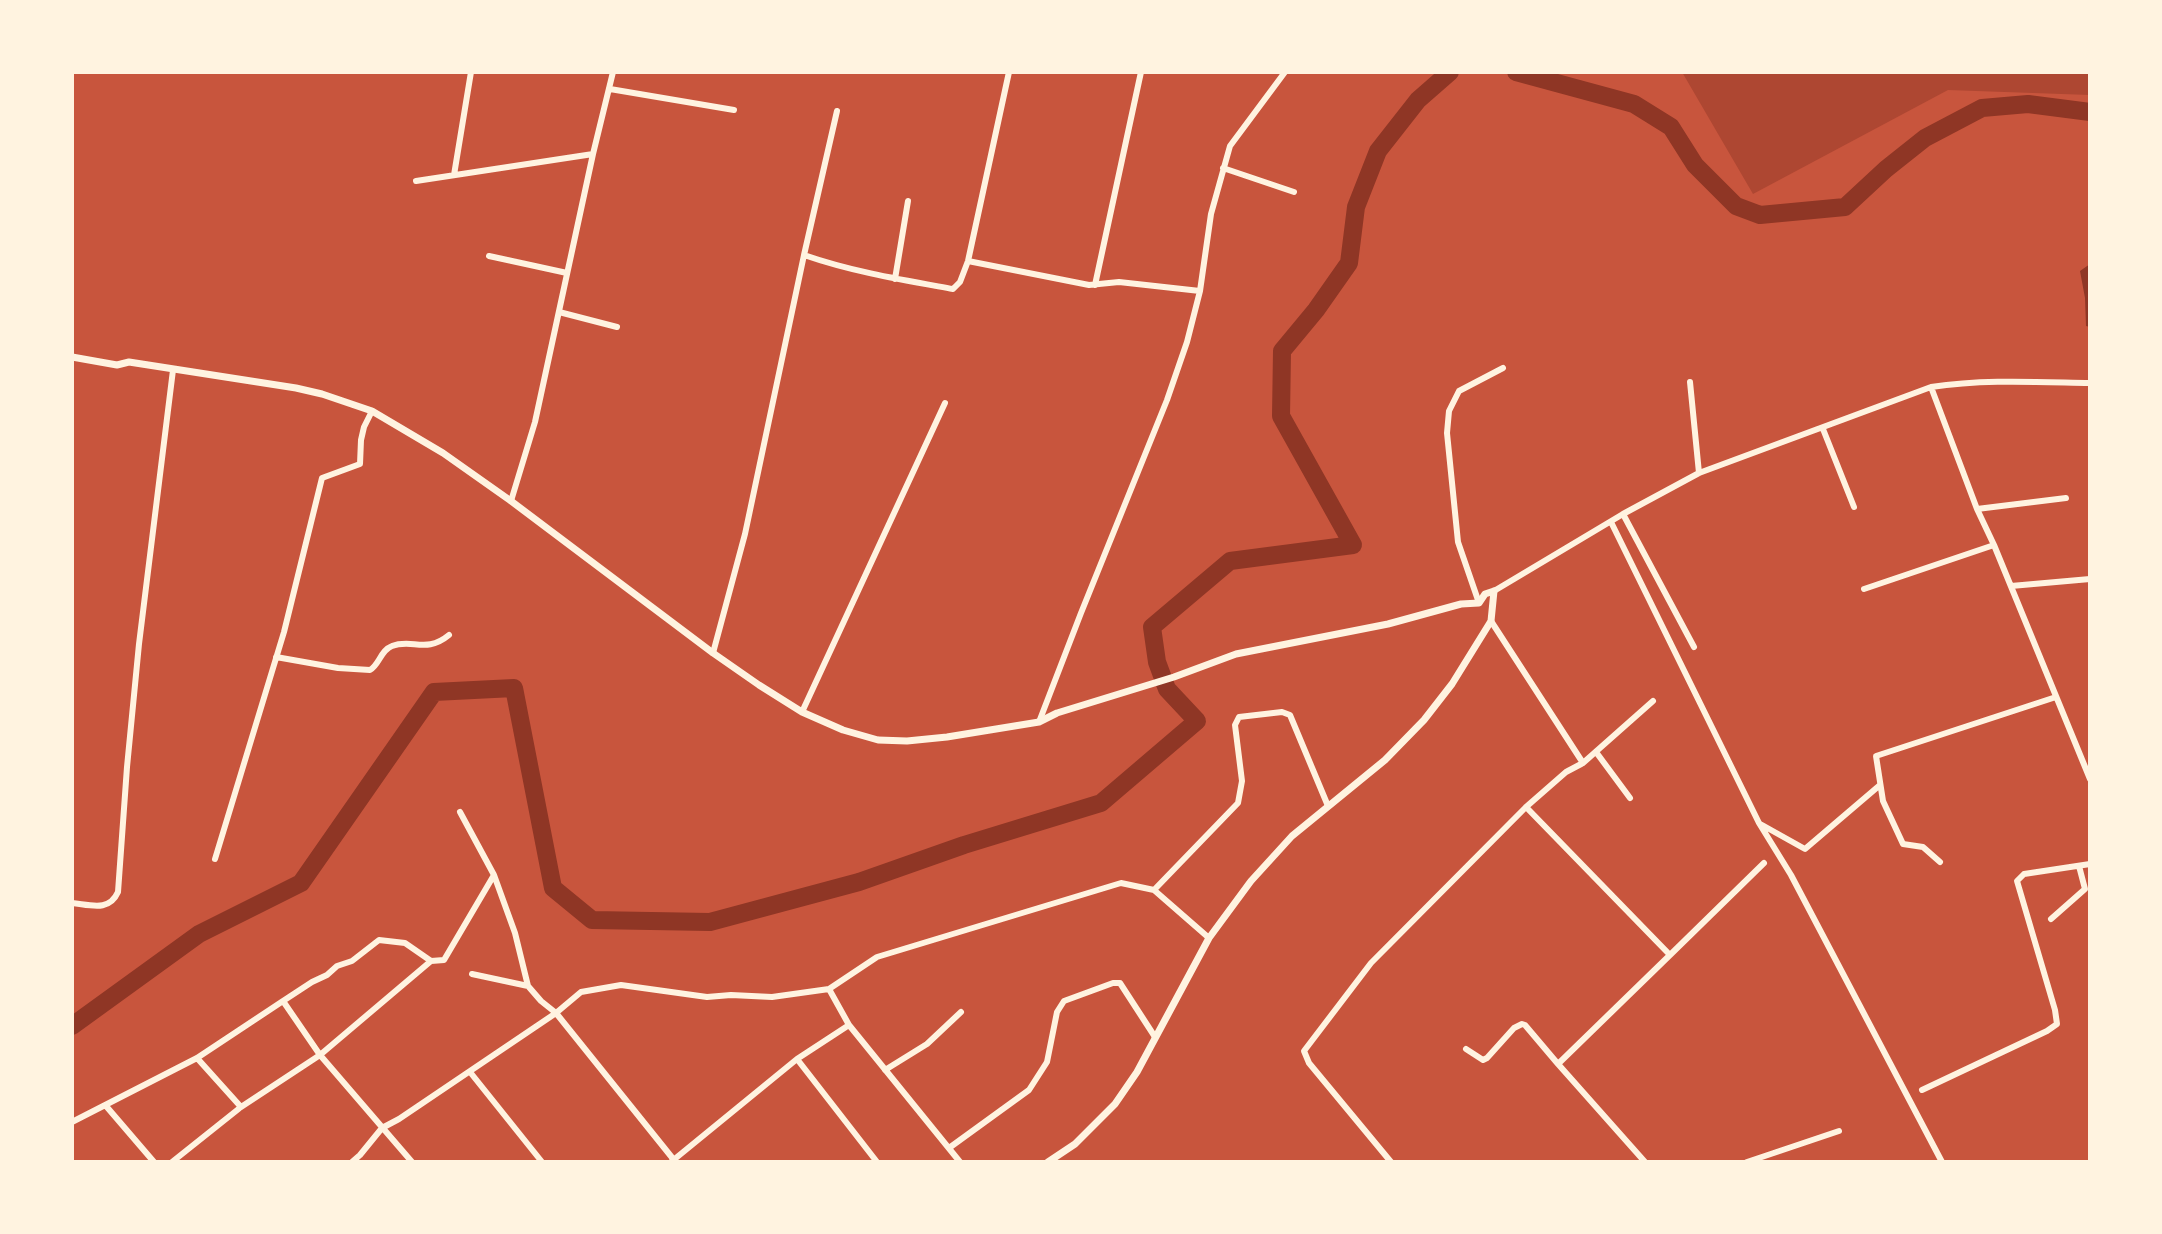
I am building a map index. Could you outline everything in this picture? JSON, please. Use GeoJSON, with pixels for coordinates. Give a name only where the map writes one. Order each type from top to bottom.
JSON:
{"type":"FeatureCollection","features":[{"type":"Feature","properties":{"kind":"street"},"geometry":{"type":"LineString","coordinates":[[454,175],[471,72]]}},
{"type":"Feature","properties":{"kind":"street"},"geometry":{"type":"LineString","coordinates":[[511,501],[535,422],[613,72]]}},
{"type":"Feature","properties":{"kind":"street"},"geometry":{"type":"LineString","coordinates":[[804,255],[895,279],[953,289],[960,282],[968,261],[1009,72]]}},
{"type":"Feature","properties":{"kind":"street"},"geometry":{"type":"LineString","coordinates":[[1095,285],[1141,72]]}},
{"type":"Feature","properties":{"kind":"street"},"geometry":{"type":"LineString","coordinates":[[1039,722],[1167,400],[1187,342],[1200,291],[1211,214],[1230,146],[1285,72]]}},
{"type":"Feature","properties":{"kind":"street"},"geometry":{"type":"LineString","coordinates":[[610,89],[734,110]]}},
{"type":"Feature","properties":{"kind":"street"},"geometry":{"type":"LineString","coordinates":[[713,653],[745,534],[837,111]]}},
{"type":"Feature","properties":{"kind":"street"},"geometry":{"type":"LineString","coordinates":[[416,181],[593,154]]}},
{"type":"Feature","properties":{"kind":"street"},"geometry":{"type":"LineString","coordinates":[[1223,168],[1294,192]]}},
{"type":"Feature","properties":{"kind":"street"},"geometry":{"type":"LineString","coordinates":[[895,279],[908,201]]}},
{"type":"Feature","properties":{"kind":"street"},"geometry":{"type":"LineString","coordinates":[[489,256],[567,273]]}},
{"type":"Feature","properties":{"kind":"street"},"geometry":{"type":"LineString","coordinates":[[968,261],[1095,285],[1119,282],[1200,291]]}},
{"type":"Feature","properties":{"kind":"street"},"geometry":{"type":"LineString","coordinates":[[559,312],[617,327]]}},
{"type":"Feature","properties":{"kind":"street"},"geometry":{"type":"LineString","coordinates":[[72,357],[117,365],[129,362],[322,394],[372,411],[443,453],[713,653],[802,712],[848,732],[878,740],[947,737],[1039,722],[1057,713],[1174,677],[1236,654],[1375,627],[1461,604],[1479,603]]}},
{"type":"Feature","properties":{"kind":"street"},"geometry":{"type":"LineString","coordinates":[[1479,603],[1458,542],[1447,433],[1449,411],[1459,391],[1503,368]]}},
{"type":"Feature","properties":{"kind":"street"},"geometry":{"type":"LineString","coordinates":[[72,903],[108,905],[118,892],[139,644],[173,370]]}},
{"type":"Feature","properties":{"kind":"street"},"geometry":{"type":"LineString","coordinates":[[1479,603],[1485,594],[1699,473],[1931,387],[2005,380],[2090,383]]}},
{"type":"Feature","properties":{"kind":"street"},"geometry":{"type":"LineString","coordinates":[[1690,382],[1699,473]]}},
{"type":"Feature","properties":{"kind":"street"},"geometry":{"type":"LineString","coordinates":[[1931,387],[1977,509],[2090,779]]}},
{"type":"Feature","properties":{"kind":"street"},"geometry":{"type":"LineString","coordinates":[[802,712],[945,403]]}},
{"type":"Feature","properties":{"kind":"street"},"geometry":{"type":"LineString","coordinates":[[215,859],[276,657],[322,478],[360,464],[361,440],[372,411]]}},
{"type":"Feature","properties":{"kind":"street"},"geometry":{"type":"LineString","coordinates":[[1823,429],[1854,507]]}},
{"type":"Feature","properties":{"kind":"street"},"geometry":{"type":"LineString","coordinates":[[1977,509],[2066,498]]}},
{"type":"Feature","properties":{"kind":"street"},"geometry":{"type":"LineString","coordinates":[[1623,514],[1694,647]]}},
{"type":"Feature","properties":{"kind":"street"},"geometry":{"type":"LineString","coordinates":[[1611,522],[1759,823],[1791,875],[1942,1162]]}},
{"type":"Feature","properties":{"kind":"street"},"geometry":{"type":"LineString","coordinates":[[1864,589],[1994,545]]}},
{"type":"Feature","properties":{"kind":"street"},"geometry":{"type":"LineString","coordinates":[[2011,586],[2090,579]]}},
{"type":"Feature","properties":{"kind":"street"},"geometry":{"type":"LineString","coordinates":[[1048,1162],[1075,1144],[1115,1104],[1137,1072],[1209,938],[1251,881],[1292,836],[1385,760],[1424,720],[1452,684],[1491,621],[1494,591]]}},
{"type":"Feature","properties":{"kind":"street"},"geometry":{"type":"LineString","coordinates":[[1491,621],[1583,763]]}},
{"type":"Feature","properties":{"kind":"street"},"geometry":{"type":"LineString","coordinates":[[276,657],[338,668],[370,670],[393,645],[431,645],[449,635]]}},
{"type":"Feature","properties":{"kind":"street"},"geometry":{"type":"LineString","coordinates":[[1940,862],[1923,847],[1903,844],[1883,801],[1876,756],[2056,697]]}},
{"type":"Feature","properties":{"kind":"street"},"geometry":{"type":"LineString","coordinates":[[1391,1162],[1309,1063],[1304,1051],[1371,963],[1526,807],[1566,772],[1583,763],[1653,701]]}},
{"type":"Feature","properties":{"kind":"street"},"geometry":{"type":"LineString","coordinates":[[1154,890],[1238,803],[1242,781],[1235,725],[1239,717],[1282,712],[1290,715],[1328,806]]}},
{"type":"Feature","properties":{"kind":"street"},"geometry":{"type":"LineString","coordinates":[[1596,752],[1630,798]]}},
{"type":"Feature","properties":{"kind":"street"},"geometry":{"type":"LineString","coordinates":[[1759,823],[1805,849],[1880,785]]}},
{"type":"Feature","properties":{"kind":"street"},"geometry":{"type":"LineString","coordinates":[[1526,807],[1670,955]]}},
{"type":"Feature","properties":{"kind":"street"},"geometry":{"type":"LineString","coordinates":[[460,812],[494,875],[515,933],[528,986],[556,1013],[672,1161],[797,1059],[849,1025]]}},
{"type":"Feature","properties":{"kind":"street"},"geometry":{"type":"LineString","coordinates":[[1558,1064],[1764,863]]}},
{"type":"Feature","properties":{"kind":"street"},"geometry":{"type":"LineString","coordinates":[[1922,1090],[2057,1024],[2017,881],[2024,874],[2090,864]]}},
{"type":"Feature","properties":{"kind":"street"},"geometry":{"type":"LineString","coordinates":[[2051,919],[2087,889],[2079,866]]}},
{"type":"Feature","properties":{"kind":"street"},"geometry":{"type":"LineString","coordinates":[[172,1162],[241,1107],[320,1055],[431,961],[444,960],[494,875]]}},
{"type":"Feature","properties":{"kind":"street"},"geometry":{"type":"LineString","coordinates":[[352,1162],[382,1128],[470,1072],[556,1013],[581,992],[621,985],[707,997],[772,997],[829,989],[877,957],[1121,883],[1154,890],[1209,938]]}},
{"type":"Feature","properties":{"kind":"street"},"geometry":{"type":"LineString","coordinates":[[72,1122],[197,1058],[337,966],[352,961],[379,940],[405,943],[431,961]]}},
{"type":"Feature","properties":{"kind":"street"},"geometry":{"type":"LineString","coordinates":[[472,974],[528,986]]}},
{"type":"Feature","properties":{"kind":"street"},"geometry":{"type":"LineString","coordinates":[[949,1148],[1029,1090],[1047,1062],[1057,1012],[1064,1001],[1120,983],[1155,1037]]}},
{"type":"Feature","properties":{"kind":"street"},"geometry":{"type":"LineString","coordinates":[[829,989],[849,1025],[960,1162]]}},
{"type":"Feature","properties":{"kind":"street"},"geometry":{"type":"LineString","coordinates":[[283,1001],[320,1055],[412,1162]]}},
{"type":"Feature","properties":{"kind":"street"},"geometry":{"type":"LineString","coordinates":[[885,1070],[927,1044],[961,1012]]}},
{"type":"Feature","properties":{"kind":"street"},"geometry":{"type":"LineString","coordinates":[[1466,1049],[1483,1060],[1514,1028],[1525,1025],[1645,1162]]}},
{"type":"Feature","properties":{"kind":"street"},"geometry":{"type":"LineString","coordinates":[[197,1058],[241,1107]]}},
{"type":"Feature","properties":{"kind":"street"},"geometry":{"type":"LineString","coordinates":[[797,1059],[877,1162]]}},
{"type":"Feature","properties":{"kind":"street"},"geometry":{"type":"LineString","coordinates":[[470,1072],[542,1162]]}},
{"type":"Feature","properties":{"kind":"street"},"geometry":{"type":"LineString","coordinates":[[106,1106],[154,1162]]}},
{"type":"Feature","properties":{"kind":"street"},"geometry":{"type":"LineString","coordinates":[[1747,1162],[1839,1131]]}},
{"type":"Feature","properties":{"kind":"shaded area"},"geometry":{"type":"Polygon","coordinates":[[[1682,72],[2090,72],[2090,95],[1948,90],[1753,194],[1682,72]]]}},
{"type":"Feature","properties":{"kind":"shaded area"},"geometry":{"type":"Polygon","coordinates":[[[2090,264],[2090,327],[2086,326],[2080,271],[2090,264]]]}},
{"type":"Feature","properties":{"kind":"waterway"},"geometry":{"type":"LineString","coordinates":[[72,1026],[199,934],[301,883],[434,692],[514,688],[553,888],[592,920],[710,922],[859,882],[964,845],[1101,803],[1197,721],[1167,689],[1157,662],[1152,627],[1230,561],[1353,545],[1281,416],[1282,351],[1349,263],[1356,207],[1378,151],[1418,100],[1450,72]]}},
{"type":"Feature","properties":{"kind":"waterway"},"geometry":{"type":"LineString","coordinates":[[1516,72],[1634,104],[1671,127],[1695,165],[1736,206],[1760,215],[1845,207],[1925,138],[1982,108],[2028,104],[2090,112]]}}]}
